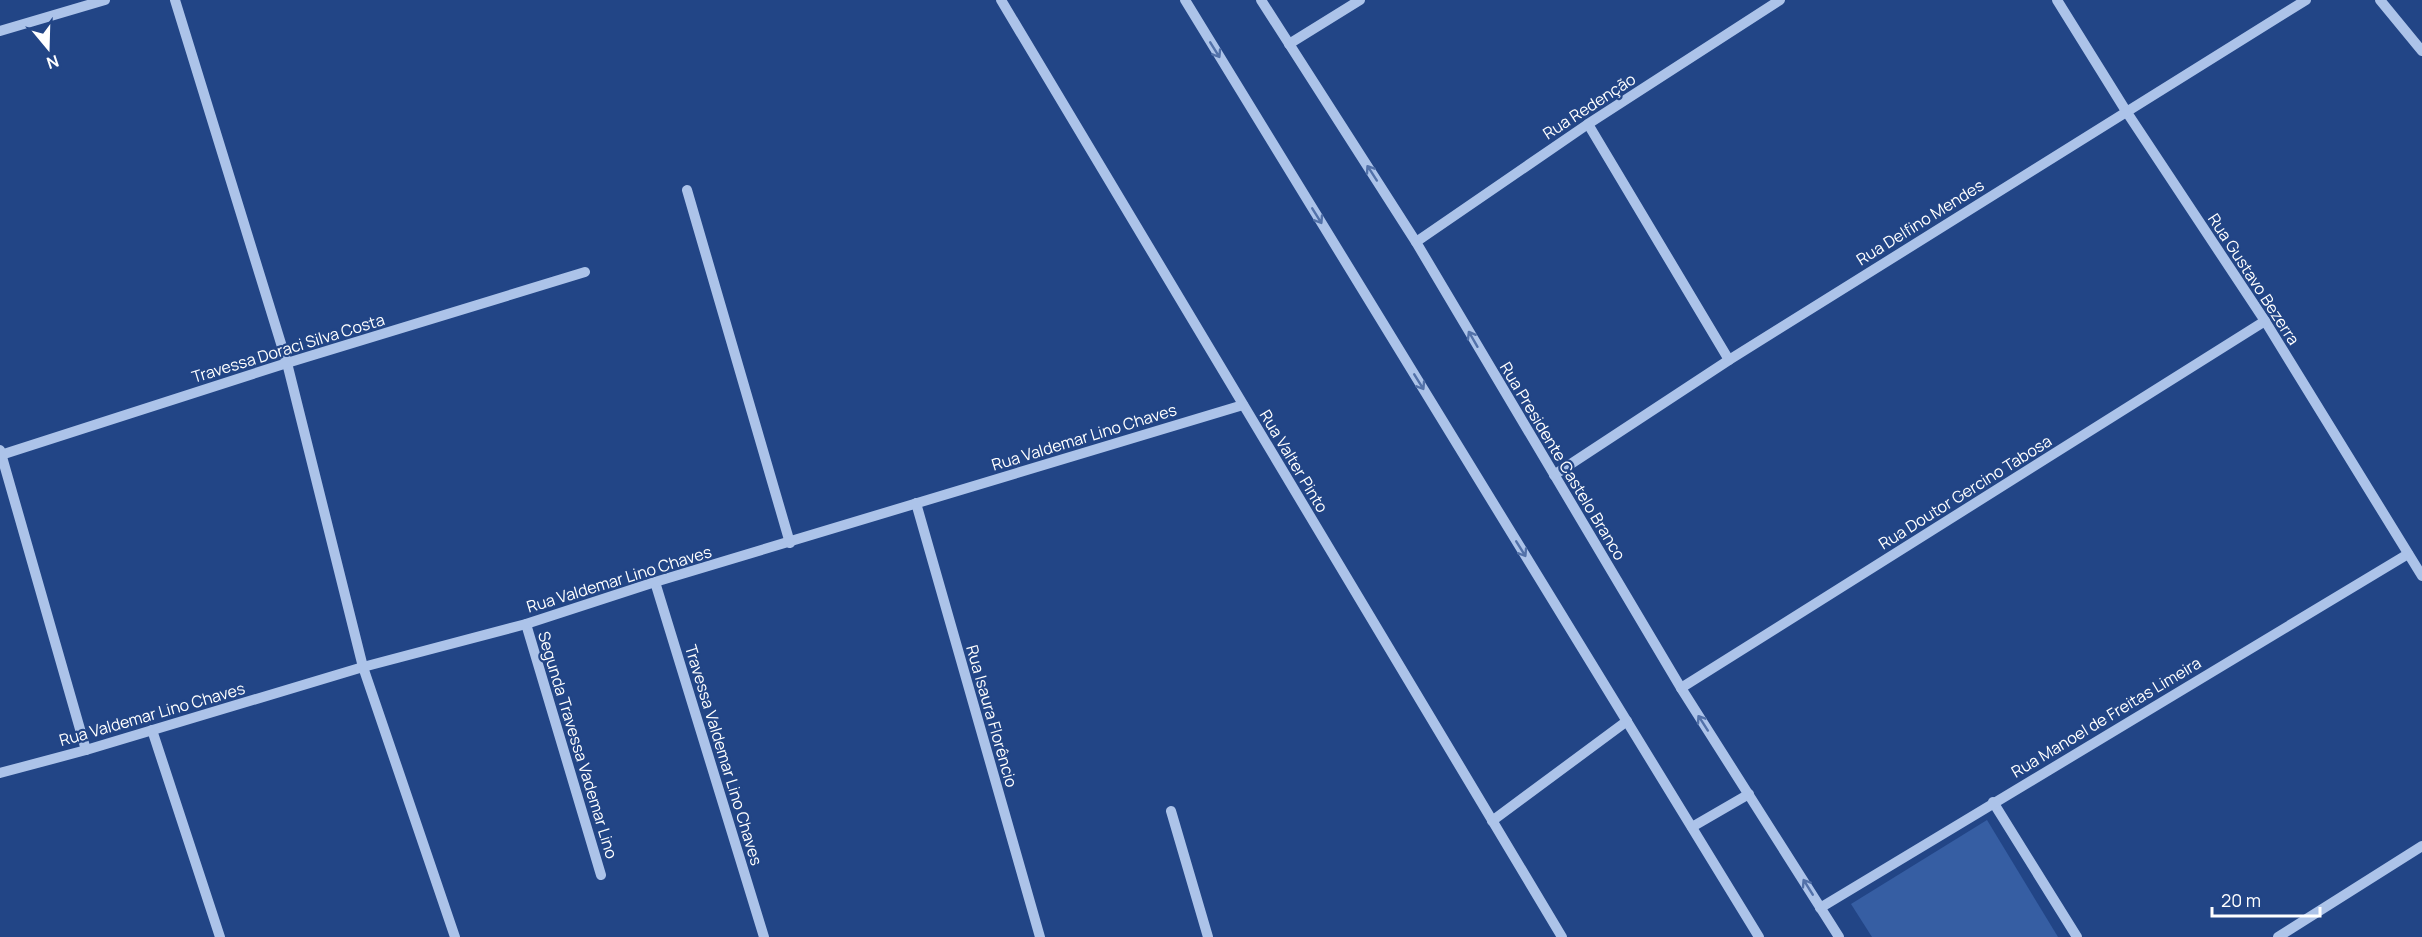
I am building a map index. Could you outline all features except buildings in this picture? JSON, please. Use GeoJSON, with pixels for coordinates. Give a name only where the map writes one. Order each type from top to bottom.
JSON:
{"type":"FeatureCollection","features":[{"type":"Feature","properties":{"kind":"street"},"geometry":{"type":"LineString","coordinates":[[0,31],[105,0]]}},
{"type":"Feature","properties":{"kind":"street"},"geometry":{"type":"LineString","coordinates":[[175,0],[287,363],[363,667],[455,937]]}},
{"type":"Feature","properties":{"kind":"street","name":"Rua Valter Pinto"},"geometry":{"type":"LineString","coordinates":[[1001,0],[1562,937]]}},
{"type":"Feature","properties":{"kind":"street"},"geometry":{"type":"LineString","coordinates":[[1185,0],[1760,937]]}},
{"type":"Feature","properties":{"kind":"street","name":"Rua Presidente Castelo Branco"},"geometry":{"type":"LineString","coordinates":[[1261,0],[1416,242],[1681,688],[1839,937]]}},
{"type":"Feature","properties":{"kind":"street"},"geometry":{"type":"LineString","coordinates":[[1289,44],[1360,0]]}},
{"type":"Feature","properties":{"kind":"street","name":"Rua Redenção"},"geometry":{"type":"LineString","coordinates":[[1416,242],[1588,124],[1780,0]]}},
{"type":"Feature","properties":{"kind":"street","name":"Rua Gustavo Bezerra"},"geometry":{"type":"LineString","coordinates":[[2057,0],[2126,111],[2265,321],[2422,576]]}},
{"type":"Feature","properties":{"kind":"street","name":"Rua Delfino Mendes"},"geometry":{"type":"LineString","coordinates":[[1554,475],[1728,360],[2306,0]]}},
{"type":"Feature","properties":{"kind":"street"},"geometry":{"type":"LineString","coordinates":[[2380,0],[2422,51]]}},
{"type":"Feature","properties":{"kind":"street"},"geometry":{"type":"LineString","coordinates":[[1588,124],[1728,360]]}},
{"type":"Feature","properties":{"kind":"street"},"geometry":{"type":"LineString","coordinates":[[687,190],[790,543]]}},
{"type":"Feature","properties":{"kind":"street","name":"Travessa Doraci Silva Costa"},"geometry":{"type":"LineString","coordinates":[[1,453],[585,272]]}},
{"type":"Feature","properties":{"kind":"street","name":"Rua Doutor Gercino Tabosa"},"geometry":{"type":"LineString","coordinates":[[1681,688],[2265,321]]}},
{"type":"Feature","properties":{"kind":"street","name":"Rua Valdemar Lino Chaves"},"geometry":{"type":"LineString","coordinates":[[0,773],[86,750],[363,667],[526,624],[655,582],[1244,405]]}},
{"type":"Feature","properties":{"kind":"street"},"geometry":{"type":"LineString","coordinates":[[1,453],[86,750]]}},
{"type":"Feature","properties":{"kind":"street","name":"Rua Isaura Florêncio"},"geometry":{"type":"LineString","coordinates":[[916,503],[1040,937]]}},
{"type":"Feature","properties":{"kind":"street","name":"Rua Manoel de Freitas Limeira"},"geometry":{"type":"LineString","coordinates":[[1820,908],[2408,554]]}},
{"type":"Feature","properties":{"kind":"street","name":"Travessa Valdemar Lino Chaves"},"geometry":{"type":"LineString","coordinates":[[655,582],[764,937]]}},
{"type":"Feature","properties":{"kind":"street","name":"Segunda Travessa Vademar Lino"},"geometry":{"type":"LineString","coordinates":[[526,624],[601,875]]}},
{"type":"Feature","properties":{"kind":"street"},"geometry":{"type":"LineString","coordinates":[[1492,821],[1627,721]]}},
{"type":"Feature","properties":{"kind":"street"},"geometry":{"type":"LineString","coordinates":[[152,730],[220,937]]}},
{"type":"Feature","properties":{"kind":"street"},"geometry":{"type":"LineString","coordinates":[[1692,827],[1749,794]]}},
{"type":"Feature","properties":{"kind":"street"},"geometry":{"type":"LineString","coordinates":[[1993,802],[2077,937]]}},
{"type":"Feature","properties":{"kind":"street"},"geometry":{"type":"LineString","coordinates":[[1171,811],[1208,937]]}},
{"type":"Feature","properties":{"kind":"street"},"geometry":{"type":"LineString","coordinates":[[2278,937],[2422,846]]}},
{"type":"Feature","properties":{"kind":"shaded area"},"geometry":{"type":"Polygon","coordinates":[[[1987,820],[2058,937],[1872,937],[1851,904],[1987,820]]]}}]}
